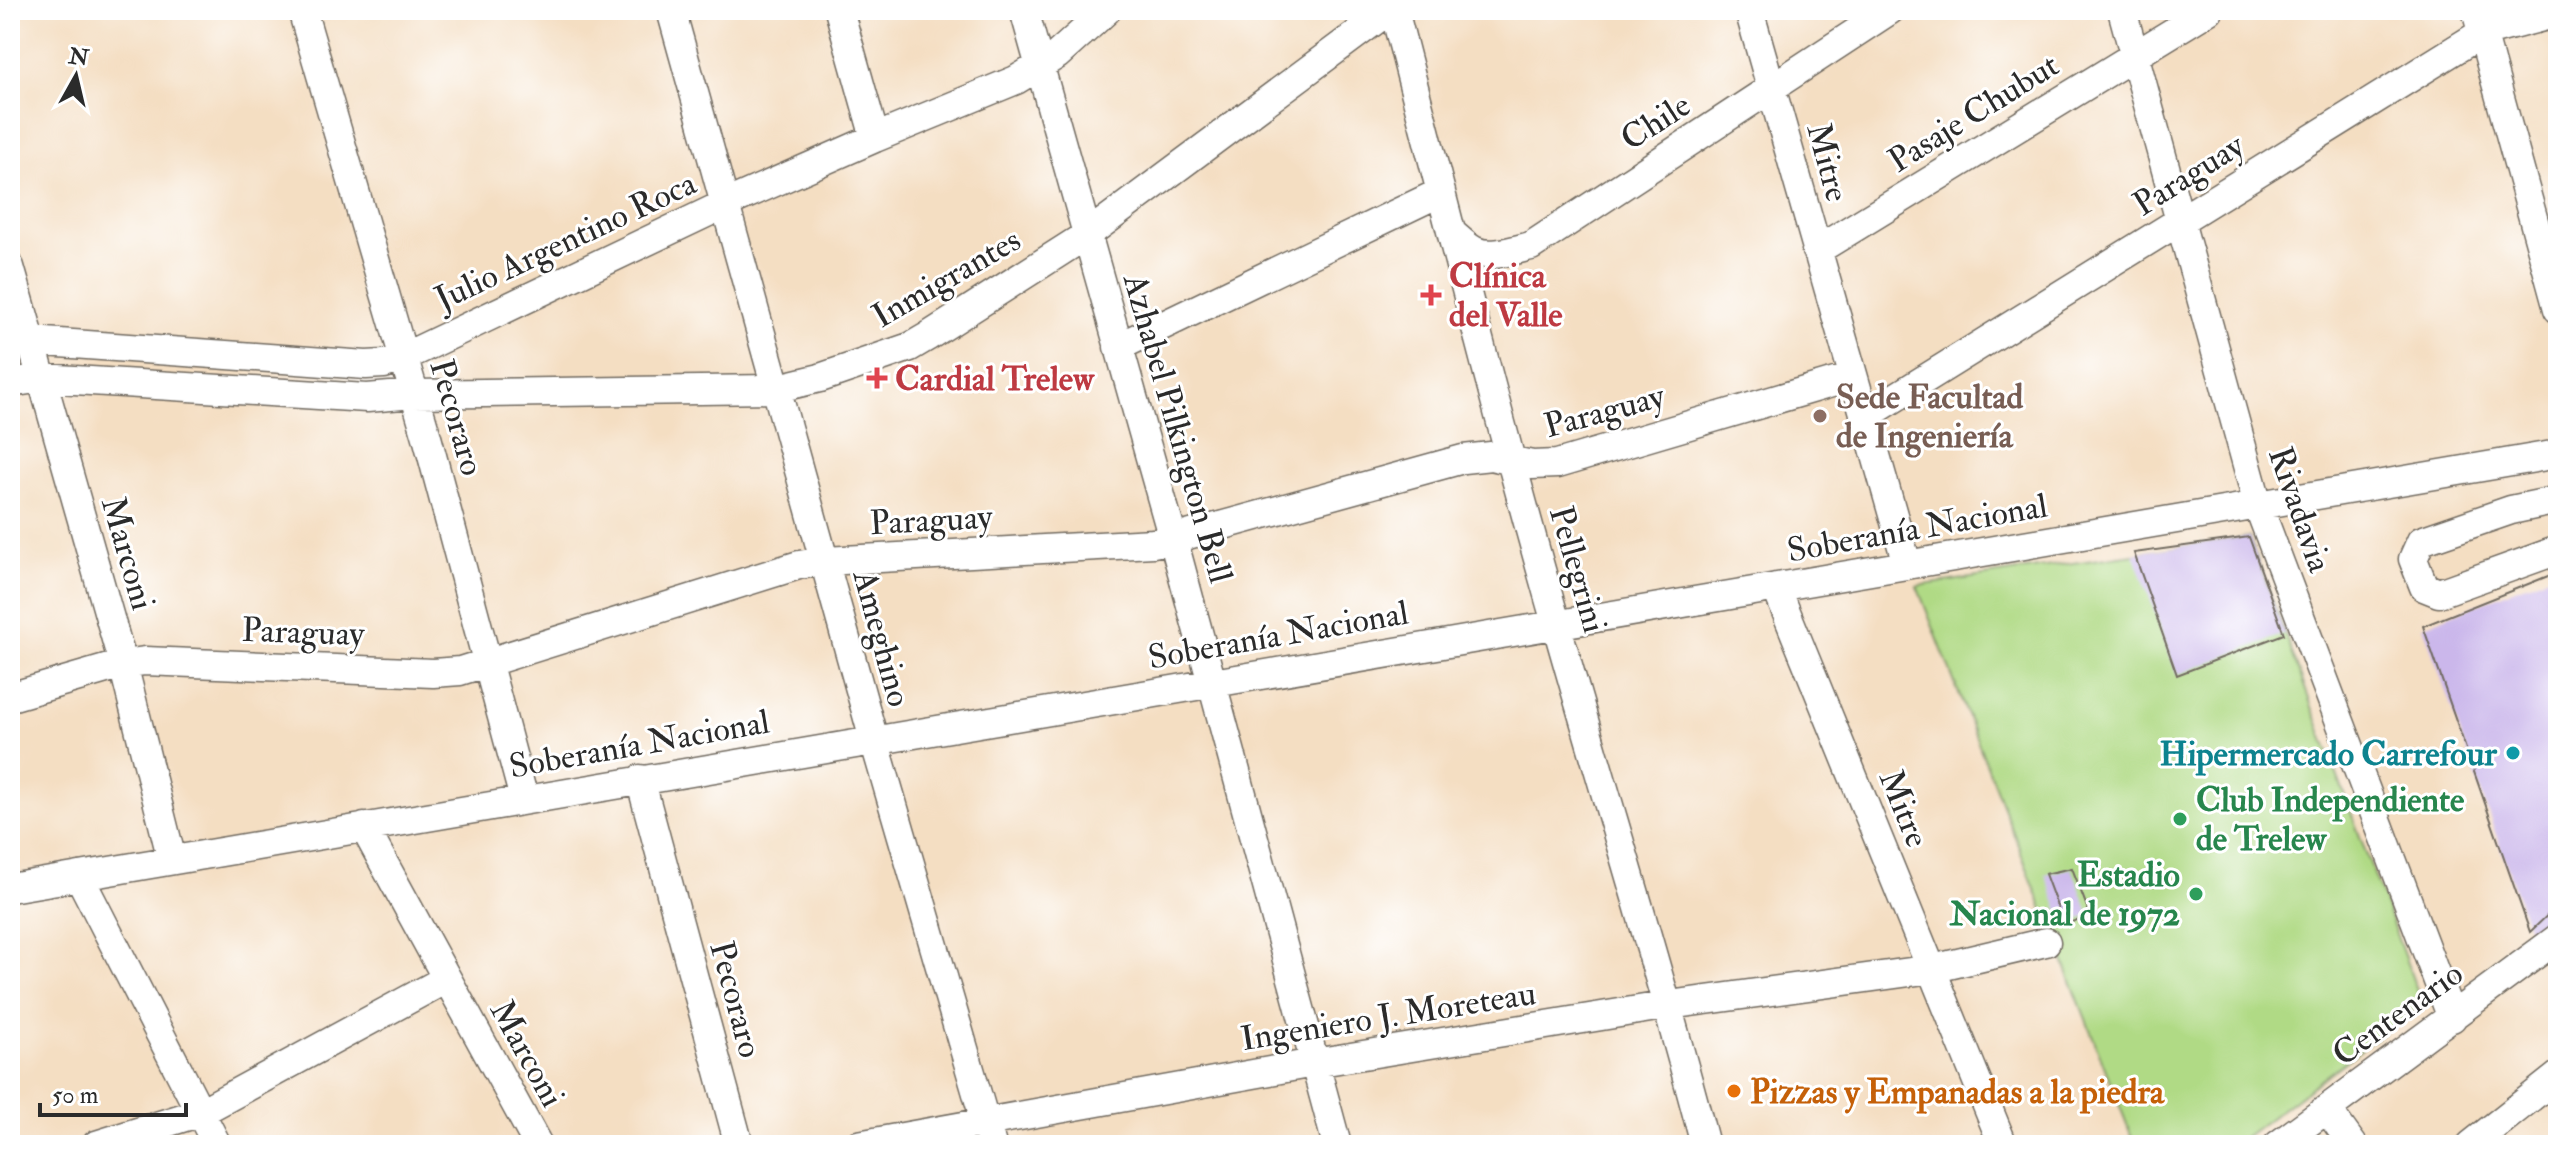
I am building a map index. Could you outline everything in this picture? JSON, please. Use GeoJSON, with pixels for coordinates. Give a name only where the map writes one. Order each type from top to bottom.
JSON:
{"type":"FeatureCollection","features":[{"type":"Feature","properties":{"kind":"street","name":"Pecoraro"},"geometry":{"type":"LineString","coordinates":[[302,10],[427,437],[524,799]]}},
{"type":"Feature","properties":{"kind":"street","name":"Ameghino"},"geometry":{"type":"LineString","coordinates":[[671,10],[774,389],[989,1134]]}},
{"type":"Feature","properties":{"kind":"street"},"geometry":{"type":"LineString","coordinates":[[839,10],[875,138]]}},
{"type":"Feature","properties":{"kind":"street","name":"Azhabel Pilkington Bell"},"geometry":{"type":"LineString","coordinates":[[1024,10],[1173,539],[1337,1145]]}},
{"type":"Feature","properties":{"kind":"street","name":"Julio Argentino Roca"},"geometry":{"type":"LineString","coordinates":[[20,342],[384,364],[725,204],[1016,80],[1057,55],[1107,10]]}},
{"type":"Feature","properties":{"kind":"street","name":"Pellegrini"},"geometry":{"type":"LineString","coordinates":[[1392,10],[1511,460],[1669,1005],[1705,1145]]}},
{"type":"Feature","properties":{"kind":"street","name":"Inmigrantes"},"geometry":{"type":"LineString","coordinates":[[414,394],[774,389],[820,378],[910,347],[1088,234],[1392,10]]}},
{"type":"Feature","properties":{"kind":"street","name":"Mitre"},"geometry":{"type":"LineString","coordinates":[[1749,10],[1907,564]]}},
{"type":"Feature","properties":{"kind":"street","name":"Chile"},"geometry":{"type":"LineString","coordinates":[[1453,234],[1474,251],[1485,254],[1531,246],[1890,10]]}},
{"type":"Feature","properties":{"kind":"street","name":"Rivadavia"},"geometry":{"type":"LineString","coordinates":[[2122,10],[2258,505],[2452,1018]]}},
{"type":"Feature","properties":{"kind":"street","name":"Pasaje Chubut"},"geometry":{"type":"LineString","coordinates":[[1816,251],[2209,10]]}},
{"type":"Feature","properties":{"kind":"street","name":"Paraguay"},"geometry":{"type":"LineString","coordinates":[[1864,417],[2180,222],[2479,21],[2558,13]]}},
{"type":"Feature","properties":{"kind":"street"},"geometry":{"type":"LineString","coordinates":[[2479,21],[2558,309]]}},
{"type":"Feature","properties":{"kind":"street"},"geometry":{"type":"LineString","coordinates":[[1118,347],[1441,192]]}},
{"type":"Feature","properties":{"kind":"street","name":"Marconi"},"geometry":{"type":"LineString","coordinates":[[10,267],[20,342],[42,378],[123,664],[172,860]]}},
{"type":"Feature","properties":{"kind":"street","name":"Paraguay"},"geometry":{"type":"LineString","coordinates":[[10,697],[123,664],[145,661],[433,673],[460,671],[799,565],[1138,544],[1173,539],[1463,459],[1491,456],[1532,465],[1557,464],[1852,377]]}},
{"type":"Feature","properties":{"kind":"street"},"geometry":{"type":"LineString","coordinates":[[10,383],[42,378],[367,398],[414,394]]}},
{"type":"Feature","properties":{"kind":"street","name":"Soberanía Nacional"},"geometry":{"type":"LineString","coordinates":[[10,888],[2558,454]]}},
{"type":"Feature","properties":{"kind":"street"},"geometry":{"type":"LineString","coordinates":[[2558,500],[2511,510],[2421,541],[2413,559],[2424,587],[2439,593],[2558,550]]}},
{"type":"Feature","properties":{"kind":"street","name":"Mitre"},"geometry":{"type":"LineString","coordinates":[[1776,587],[2003,1145]]}},
{"type":"Feature","properties":{"kind":"street","name":"Pecoraro"},"geometry":{"type":"LineString","coordinates":[[640,779],[739,1145]]}},
{"type":"Feature","properties":{"kind":"street","name":"Marconi"},"geometry":{"type":"LineString","coordinates":[[364,827],[538,1145]]}},
{"type":"Feature","properties":{"kind":"street"},"geometry":{"type":"LineString","coordinates":[[79,876],[217,1145]]}},
{"type":"Feature","properties":{"kind":"street","name":"Centenario"},"geometry":{"type":"LineString","coordinates":[[2278,1145],[2558,938]]}},
{"type":"Feature","properties":{"kind":"street","name":"Ingeniero J. Moreteau"},"geometry":{"type":"LineString","coordinates":[[858,1145],[989,1134],[1314,1063],[1669,1005],[1932,969],[2046,942]]}},
{"type":"Feature","properties":{"kind":"street"},"geometry":{"type":"LineString","coordinates":[[96,1145],[201,1112],[446,979]]}},
{"type":"Feature","properties":{"kind":"street"},"geometry":{"type":"LineString","coordinates":[[2471,1145],[2558,1076]]}},
{"type":"Feature","properties":{"kind":"street"},"geometry":{"type":"LineString","coordinates":[[2327,1109],[2353,1145]]}},
{"type":"Feature","properties":{"kind":"green space","name":"Club Independiente de Trelew"},"geometry":{"type":"Polygon","coordinates":[[[2249,537],[2422,1004],[2234,1145],[2135,1145],[1917,586],[2249,537]]]}},
{"type":"Feature","properties":{"kind":"building"},"geometry":{"type":"Polygon","coordinates":[[[2249,537],[2284,634],[2177,675],[2134,553],[2249,537]]]}},
{"type":"Feature","properties":{"kind":"building","name":"Hipermercado Carrefour"},"geometry":{"type":"Polygon","coordinates":[[[2558,572],[2558,879],[2549,883],[2557,906],[2530,932],[2423,626],[2558,572]]]}},
{"type":"Feature","properties":{"kind":"building"},"geometry":{"type":"Polygon","coordinates":[[[2072,868],[2090,915],[2064,925],[2045,874],[2072,868]]]}},
{"type":"Feature","properties":{"kind":"place","name":"Clínica del Valle"},"geometry":{"type":"Point","coordinates":[1431,295]}},
{"type":"Feature","properties":{"kind":"place","name":"Cardial Trelew"},"geometry":{"type":"Point","coordinates":[877,378]}},
{"type":"Feature","properties":{"kind":"place","name":"Sede Facultad de Ingeniería"},"geometry":{"type":"Point","coordinates":[1820,416]}},
{"type":"Feature","properties":{"kind":"place","name":"Hipermercado Carrefour"},"geometry":{"type":"Point","coordinates":[2513,753]}},
{"type":"Feature","properties":{"kind":"place","name":"Club Independiente de Trelew"},"geometry":{"type":"Point","coordinates":[2180,819]}},
{"type":"Feature","properties":{"kind":"place","name":"Estadio Nacional de 1972"},"geometry":{"type":"Point","coordinates":[2196,894]}},
{"type":"Feature","properties":{"kind":"place","name":"Pizzas y Empanadas a la piedra"},"geometry":{"type":"Point","coordinates":[1734,1091]}}]}
